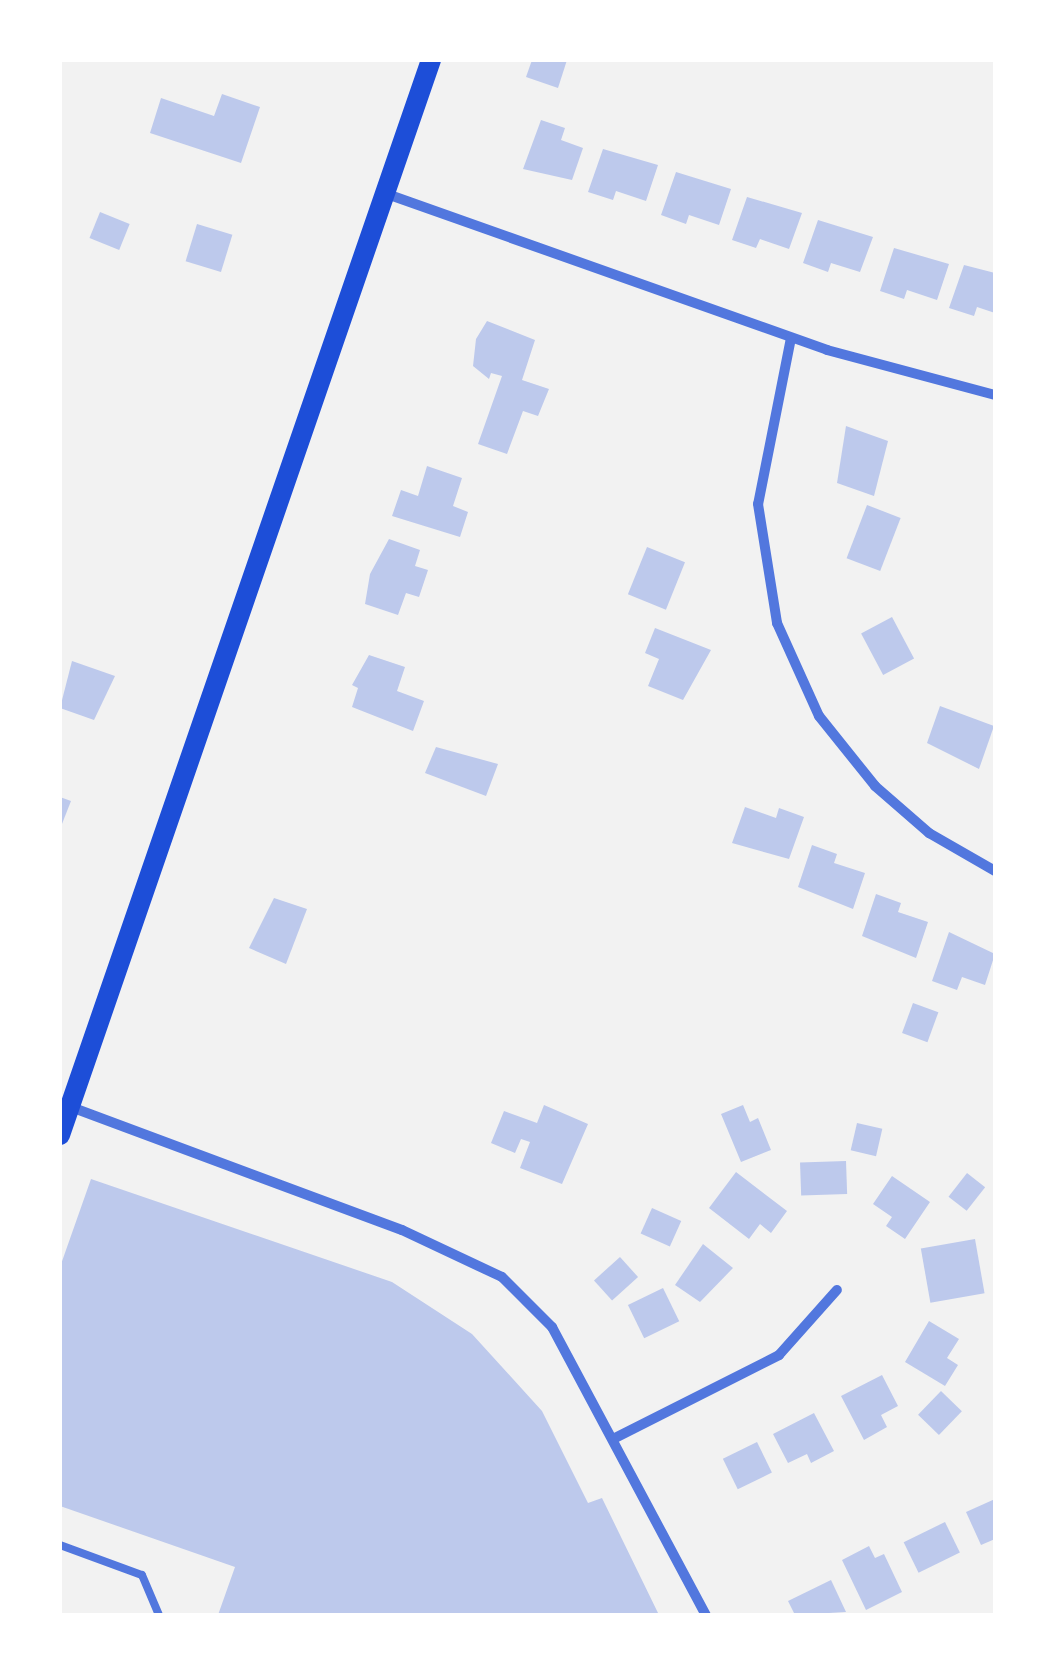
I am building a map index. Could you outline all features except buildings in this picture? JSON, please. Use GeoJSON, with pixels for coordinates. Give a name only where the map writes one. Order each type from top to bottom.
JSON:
{"type":"FeatureCollection","features":[{"type":"Feature","properties":{"kind":"main road"},"geometry":{"type":"LineString","coordinates":[[60,1135],[387,194],[427,61]]}},
{"type":"Feature","properties":{"kind":"street"},"geometry":{"type":"LineString","coordinates":[[387,194],[791,338],[995,396]]}},
{"type":"Feature","properties":{"kind":"street"},"geometry":{"type":"LineString","coordinates":[[791,338],[762,460],[758,504],[777,623],[819,716],[875,786],[958,853],[995,870]]}},
{"type":"Feature","properties":{"kind":"street"},"geometry":{"type":"LineString","coordinates":[[70,1107],[402,1230],[502,1278],[552,1327],[706,1615]]}},
{"type":"Feature","properties":{"kind":"street"},"geometry":{"type":"LineString","coordinates":[[614,1438],[779,1355],[837,1290]]}},
{"type":"Feature","properties":{"kind":"lane"},"geometry":{"type":"LineString","coordinates":[[60,1544],[142,1576],[159,1615]]}}]}
